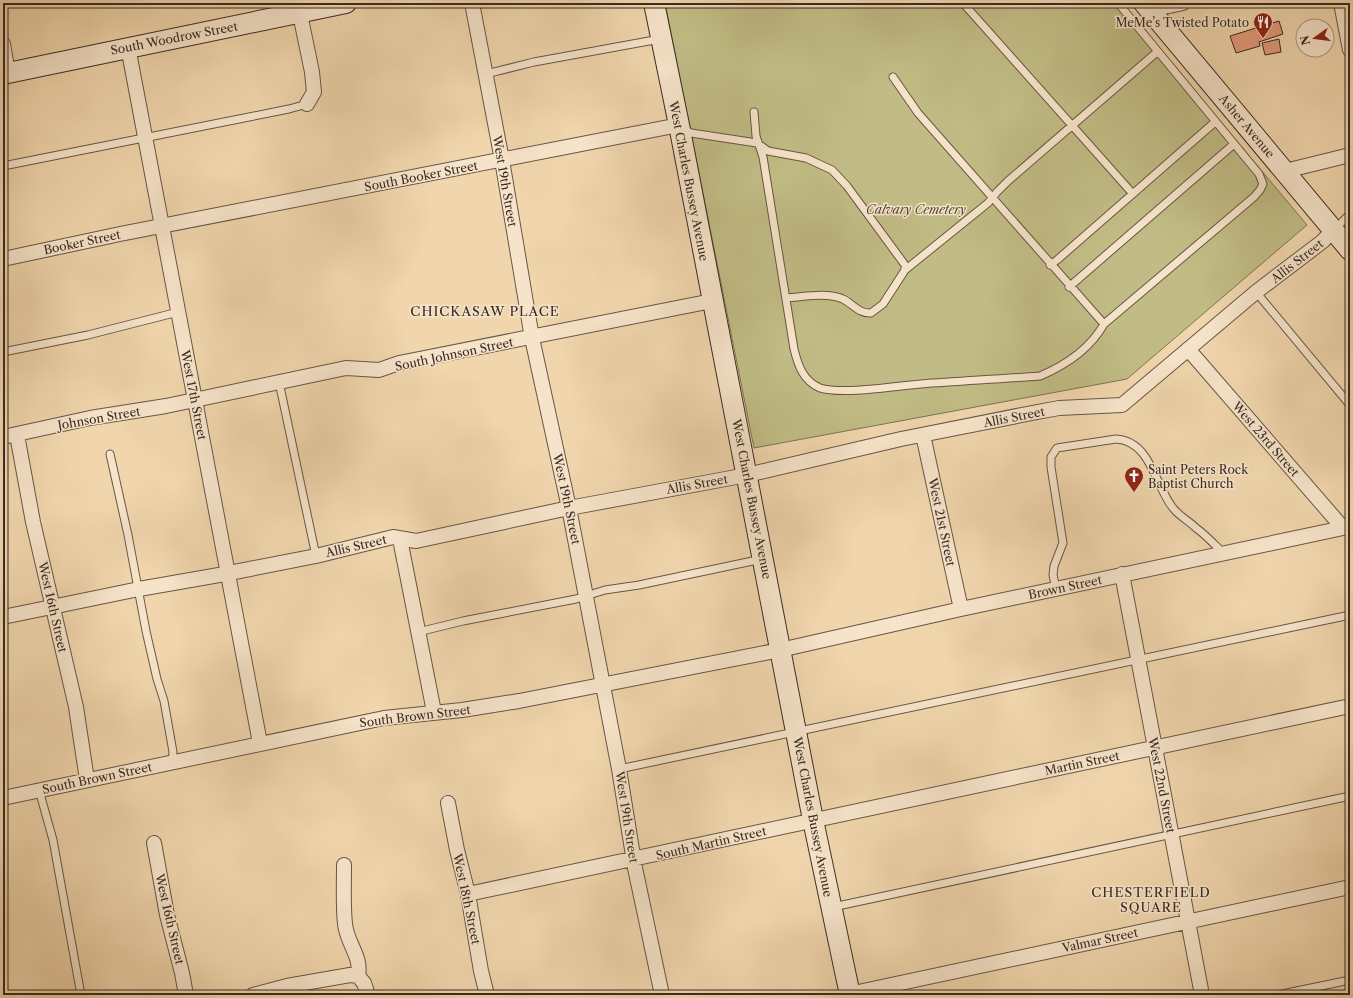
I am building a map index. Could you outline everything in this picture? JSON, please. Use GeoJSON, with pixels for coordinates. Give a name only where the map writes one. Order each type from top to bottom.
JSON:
{"type":"FeatureCollection","features":[{"type":"Feature","properties":{"kind":"street","name":"South Woodrow Street"},"geometry":{"type":"LineString","coordinates":[[6,73],[128,47],[300,14],[346,3]]}},
{"type":"Feature","properties":{"kind":"street","name":"West 19th Street"},"geometry":{"type":"LineString","coordinates":[[472,3],[502,160],[532,338],[569,508],[619,769],[634,860],[662,995]]}},
{"type":"Feature","properties":{"kind":"street","name":"West Charles Bussey Avenue"},"geometry":{"type":"LineString","coordinates":[[654,3],[660,39],[679,125],[712,301],[748,475],[813,820],[850,994]]}},
{"type":"Feature","properties":{"kind":"street"},"geometry":{"type":"LineString","coordinates":[[1147,7],[1183,3]]}},
{"type":"Feature","properties":{"kind":"street"},"geometry":{"type":"LineString","coordinates":[[1341,3],[1350,50]]}},
{"type":"Feature","properties":{"kind":"street","name":"Asher Avenue"},"geometry":{"type":"LineString","coordinates":[[1147,7],[1350,250]]}},
{"type":"Feature","properties":{"kind":"street"},"geometry":{"type":"LineString","coordinates":[[300,14],[312,72],[314,92],[306,104]]}},
{"type":"Feature","properties":{"kind":"street"},"geometry":{"type":"LineString","coordinates":[[3,44],[6,73]]}},
{"type":"Feature","properties":{"kind":"street","name":"West 17th Street"},"geometry":{"type":"LineString","coordinates":[[128,47],[260,743]]}},
{"type":"Feature","properties":{"kind":"street","name":"South Booker Street"},"geometry":{"type":"LineString","coordinates":[[162,227],[679,125]]}},
{"type":"Feature","properties":{"kind":"street"},"geometry":{"type":"LineString","coordinates":[[1284,171],[1350,155]]}},
{"type":"Feature","properties":{"kind":"street","name":"Booker Street"},"geometry":{"type":"LineString","coordinates":[[3,259],[162,227]]}},
{"type":"Feature","properties":{"kind":"street","name":"Allis Street"},"geometry":{"type":"LineString","coordinates":[[3,617],[139,589],[227,574],[316,556],[379,540],[400,538],[416,541],[569,508],[748,475],[923,435],[1059,408],[1122,405],[1256,292],[1323,241],[1334,230]]}},
{"type":"Feature","properties":{"kind":"street","name":"South Johnson Street"},"geometry":{"type":"LineString","coordinates":[[195,400],[346,368],[379,370],[399,364],[712,301]]}},
{"type":"Feature","properties":{"kind":"street","name":"West 23rd Street"},"geometry":{"type":"LineString","coordinates":[[1188,349],[1347,527]]}},
{"type":"Feature","properties":{"kind":"street","name":"Johnson Street"},"geometry":{"type":"LineString","coordinates":[[10,436],[90,418],[195,400]]}},
{"type":"Feature","properties":{"kind":"street","name":"West 21st Street"},"geometry":{"type":"LineString","coordinates":[[923,435],[961,609]]}},
{"type":"Feature","properties":{"kind":"street","name":"West 16th Street"},"geometry":{"type":"LineString","coordinates":[[10,436],[33,522],[76,707],[87,780]]}},
{"type":"Feature","properties":{"kind":"street","name":"Brown Street"},"geometry":{"type":"LineString","coordinates":[[780,650],[1122,574],[1347,527]]}},
{"type":"Feature","properties":{"kind":"street"},"geometry":{"type":"LineString","coordinates":[[400,538],[434,712]]}},
{"type":"Feature","properties":{"kind":"street","name":"West 22nd Street"},"geometry":{"type":"LineString","coordinates":[[1122,574],[1202,995]]}},
{"type":"Feature","properties":{"kind":"street","name":"South Brown Street"},"geometry":{"type":"LineString","coordinates":[[3,798],[384,718],[462,710],[519,701],[603,683],[780,650]]}},
{"type":"Feature","properties":{"kind":"street","name":"Martin Street"},"geometry":{"type":"LineString","coordinates":[[813,820],[1350,706]]}},
{"type":"Feature","properties":{"kind":"street","name":"West 18th Street"},"geometry":{"type":"LineString","coordinates":[[448,803],[457,850],[468,894],[481,972],[487,995]]}},
{"type":"Feature","properties":{"kind":"street","name":"South Martin Street"},"geometry":{"type":"LineString","coordinates":[[468,894],[634,860],[813,820]]}},
{"type":"Feature","properties":{"kind":"street","name":"West 16th Street"},"geometry":{"type":"LineString","coordinates":[[154,843],[167,915],[182,972],[186,995]]}},
{"type":"Feature","properties":{"kind":"street"},"geometry":{"type":"LineString","coordinates":[[344,866],[345,924],[347,937],[359,962],[358,976]]}},
{"type":"Feature","properties":{"kind":"street","name":"Valmar Street"},"geometry":{"type":"LineString","coordinates":[[850,994],[1350,887]]}},
{"type":"Feature","properties":{"kind":"street"},"geometry":{"type":"LineString","coordinates":[[253,995],[350,975],[358,976],[364,983],[368,995]]}},
{"type":"Feature","properties":{"kind":"lane"},"geometry":{"type":"LineString","coordinates":[[963,3],[1133,194]]}},
{"type":"Feature","properties":{"kind":"lane"},"geometry":{"type":"LineString","coordinates":[[754,112],[757,144],[763,157],[794,349],[798,367],[804,376],[813,384],[829,390],[860,390],[1040,376],[1058,368],[1072,359],[1099,333],[1104,324],[1221,226],[1260,190],[1262,184],[1259,174],[1118,3]]}},
{"type":"Feature","properties":{"kind":"lane"},"geometry":{"type":"LineString","coordinates":[[486,74],[534,62],[660,39]]}},
{"type":"Feature","properties":{"kind":"lane"},"geometry":{"type":"LineString","coordinates":[[786,298],[816,295],[834,297],[843,299],[861,312],[871,313],[883,304],[905,270],[988,203],[1008,181],[1157,52]]}},
{"type":"Feature","properties":{"kind":"lane"},"geometry":{"type":"LineString","coordinates":[[893,77],[918,114],[1050,265],[1104,324]]}},
{"type":"Feature","properties":{"kind":"lane"},"geometry":{"type":"LineString","coordinates":[[3,166],[289,109],[306,104]]}},
{"type":"Feature","properties":{"kind":"lane"},"geometry":{"type":"LineString","coordinates":[[1050,265],[1215,122]]}},
{"type":"Feature","properties":{"kind":"lane"},"geometry":{"type":"LineString","coordinates":[[679,125],[686,132],[757,144],[768,151],[806,158],[832,170],[847,186],[905,264],[905,270]]}},
{"type":"Feature","properties":{"kind":"lane"},"geometry":{"type":"LineString","coordinates":[[1069,286],[1234,144]]}},
{"type":"Feature","properties":{"kind":"lane"},"geometry":{"type":"LineString","coordinates":[[1334,230],[1350,214]]}},
{"type":"Feature","properties":{"kind":"lane"},"geometry":{"type":"LineString","coordinates":[[1256,292],[1350,405]]}},
{"type":"Feature","properties":{"kind":"lane"},"geometry":{"type":"LineString","coordinates":[[3,352],[88,335],[178,312]]}},
{"type":"Feature","properties":{"kind":"lane"},"geometry":{"type":"LineString","coordinates":[[279,382],[316,556]]}},
{"type":"Feature","properties":{"kind":"lane"},"geometry":{"type":"LineString","coordinates":[[1056,589],[1053,575],[1054,566],[1063,543],[1051,467],[1051,457],[1058,448],[1124,439],[1139,450],[1150,462],[1166,498],[1174,509],[1206,536],[1223,553]]}},
{"type":"Feature","properties":{"kind":"lane"},"geometry":{"type":"LineString","coordinates":[[110,454],[139,589],[149,645],[164,701],[173,752],[172,762]]}},
{"type":"Feature","properties":{"kind":"lane"},"geometry":{"type":"LineString","coordinates":[[418,632],[463,621],[576,599],[605,590],[639,586],[763,559]]}},
{"type":"Feature","properties":{"kind":"lane"},"geometry":{"type":"LineString","coordinates":[[619,769],[797,733],[1350,615]]}},
{"type":"Feature","properties":{"kind":"lane"},"geometry":{"type":"LineString","coordinates":[[39,790],[53,840],[81,995]]}},
{"type":"Feature","properties":{"kind":"lane"},"geometry":{"type":"LineString","coordinates":[[831,907],[1350,796]]}},
{"type":"Feature","properties":{"kind":"lane"},"geometry":{"type":"LineString","coordinates":[[1278,995],[1350,980]]}},
{"type":"Feature","properties":{"kind":"green space","name":"Calvary Cemetery"},"geometry":{"type":"Polygon","coordinates":[[[665,3],[1121,3],[1307,225],[1127,379],[754,448],[665,3]]]}},
{"type":"Feature","properties":{"kind":"building"},"geometry":{"type":"Polygon","coordinates":[[[1279,21],[1283,34],[1259,42],[1260,46],[1236,53],[1230,36],[1279,21]]]}},
{"type":"Feature","properties":{"kind":"building"},"geometry":{"type":"Polygon","coordinates":[[[1279,39],[1281,52],[1265,55],[1262,43],[1279,39]]]}},
{"type":"Feature","properties":{"kind":"place","name":"MeMe’s Twisted Potato"},"geometry":{"type":"Point","coordinates":[1263,39]}},
{"type":"Feature","properties":{"kind":"place","name":"Saint Peters Rock Baptist Church"},"geometry":{"type":"Point","coordinates":[1134,493]}},
{"type":"Feature","properties":{"kind":"district","name":"CHICKASAW PLACE"},"geometry":{"type":"Point","coordinates":[485,311]}},
{"type":"Feature","properties":{"kind":"district","name":"CHESTERFIELD SQUARE"},"geometry":{"type":"Point","coordinates":[1151,900]}}]}
